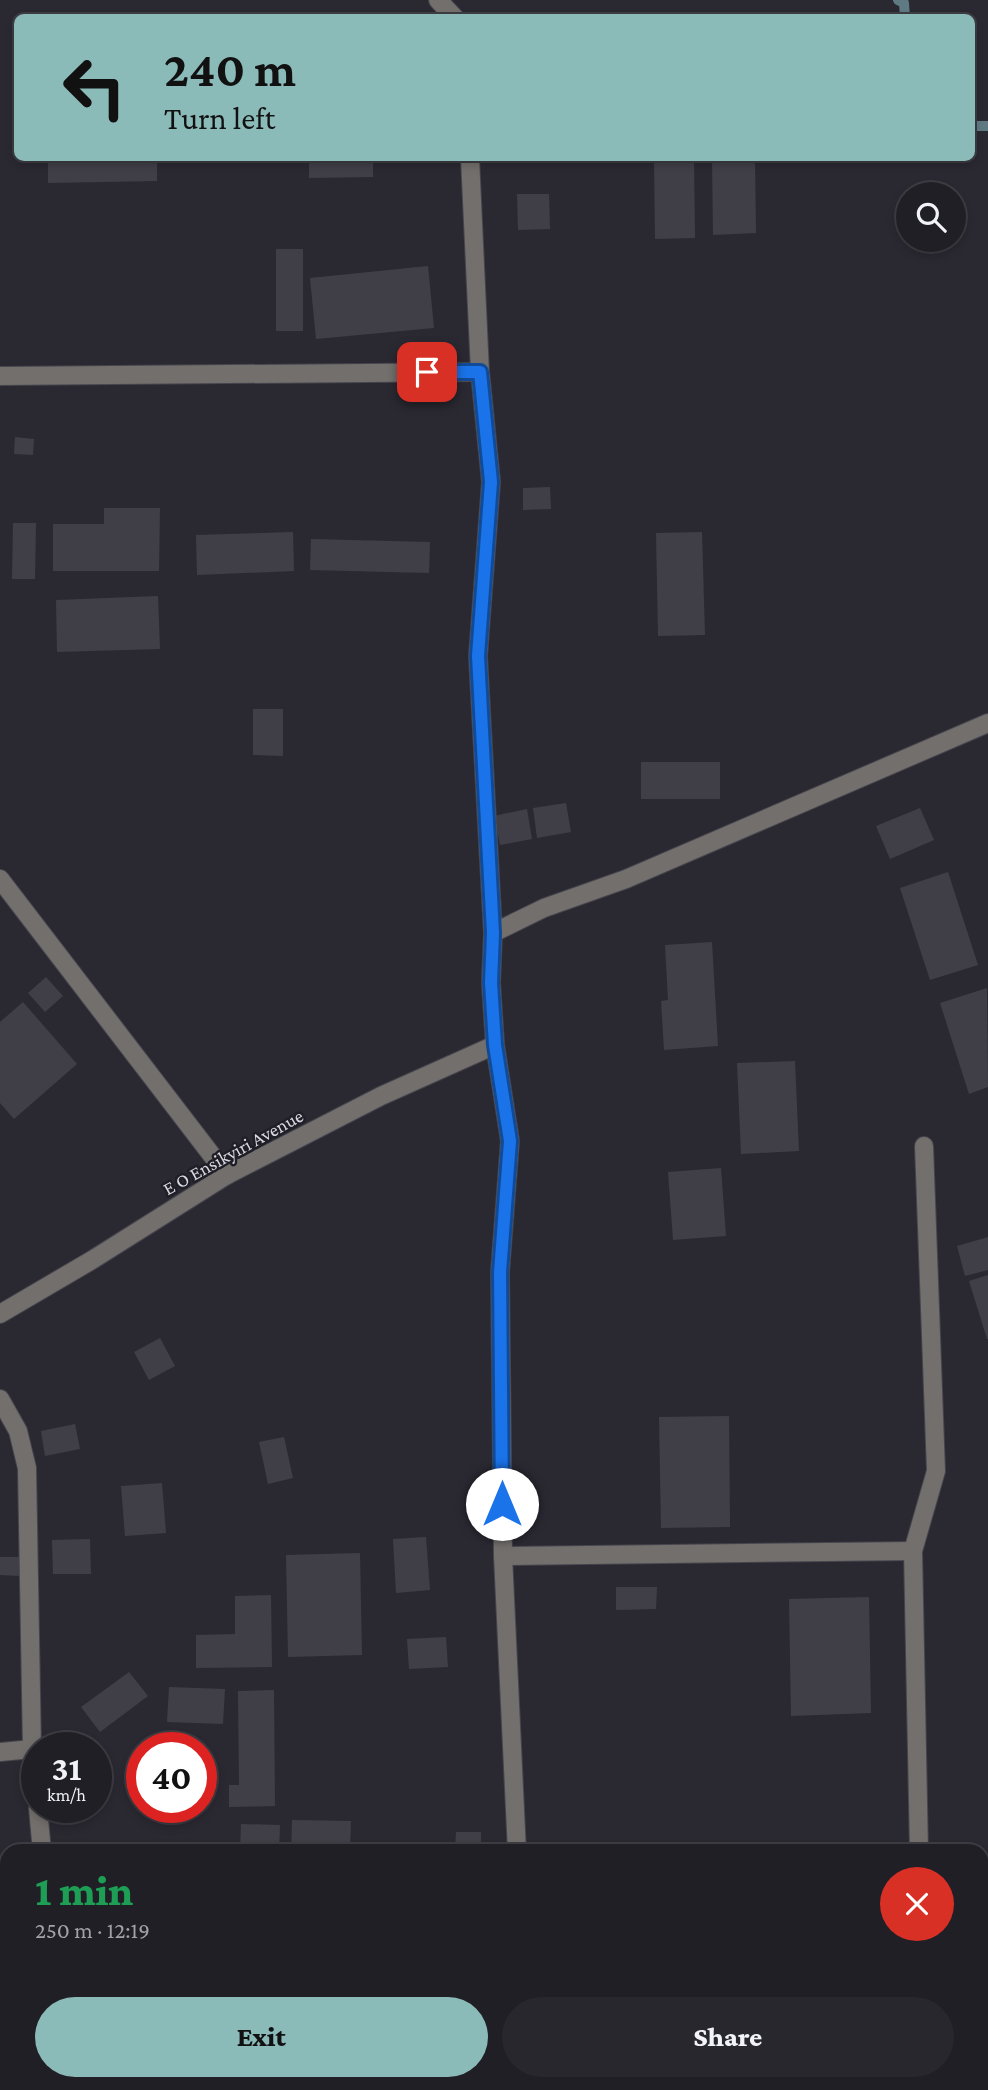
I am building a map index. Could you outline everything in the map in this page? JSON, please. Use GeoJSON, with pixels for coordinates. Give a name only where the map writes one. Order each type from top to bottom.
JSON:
{"type":"FeatureCollection","features":[{"type":"Feature","properties":{"kind":"street"},"geometry":{"type":"LineString","coordinates":[[438,0],[451,14]]}},
{"type":"Feature","properties":{"kind":"street"},"geometry":{"type":"LineString","coordinates":[[470,161],[480,372],[491,482],[478,656],[493,933],[491,983],[495,1045],[510,1141],[500,1272],[503,1556],[517,1844]]}},
{"type":"Feature","properties":{"kind":"street"},"geometry":{"type":"LineString","coordinates":[[0,376],[480,372]]}},
{"type":"Feature","properties":{"kind":"street"},"geometry":{"type":"LineString","coordinates":[[493,933],[544,908],[626,879],[988,723]]}},
{"type":"Feature","properties":{"kind":"street"},"geometry":{"type":"LineString","coordinates":[[0,879],[227,1175]]}},
{"type":"Feature","properties":{"kind":"street","name":"E O Ensikyiri Avenue"},"geometry":{"type":"LineString","coordinates":[[0,1314],[227,1175],[381,1096],[495,1045]]}},
{"type":"Feature","properties":{"kind":"street"},"geometry":{"type":"LineString","coordinates":[[919,1844],[914,1551],[936,1471],[924,1146]]}},
{"type":"Feature","properties":{"kind":"street"},"geometry":{"type":"LineString","coordinates":[[0,1399],[18,1431],[27,1468],[32,1732]]}},
{"type":"Feature","properties":{"kind":"street"},"geometry":{"type":"LineString","coordinates":[[503,1556],[914,1551]]}},
{"type":"Feature","properties":{"kind":"street"},"geometry":{"type":"LineString","coordinates":[[0,1752],[21,1750]]}},
{"type":"Feature","properties":{"kind":"street"},"geometry":{"type":"LineString","coordinates":[[39,1823],[41,1844]]}},
{"type":"Feature","properties":{"kind":"building"},"geometry":{"type":"Polygon","coordinates":[[[48,161],[157,161],[157,181],[48,183],[48,161]]]}},
{"type":"Feature","properties":{"kind":"building"},"geometry":{"type":"Polygon","coordinates":[[[309,161],[373,161],[373,177],[309,178],[309,161]]]}},
{"type":"Feature","properties":{"kind":"building"},"geometry":{"type":"Polygon","coordinates":[[[654,161],[694,161],[695,238],[655,239],[654,161]]]}},
{"type":"Feature","properties":{"kind":"building"},"geometry":{"type":"Polygon","coordinates":[[[712,161],[755,161],[756,233],[713,235],[712,161]]]}},
{"type":"Feature","properties":{"kind":"building"},"geometry":{"type":"Polygon","coordinates":[[[517,194],[549,194],[550,229],[518,230],[517,194]]]}},
{"type":"Feature","properties":{"kind":"building"},"geometry":{"type":"Polygon","coordinates":[[[276,249],[303,249],[303,331],[276,331],[276,249]]]}},
{"type":"Feature","properties":{"kind":"building"},"geometry":{"type":"Polygon","coordinates":[[[428,266],[434,328],[316,339],[310,278],[428,266]]]}},
{"type":"Feature","properties":{"kind":"building"},"geometry":{"type":"Polygon","coordinates":[[[15,437],[34,439],[33,455],[14,454],[15,437]]]}},
{"type":"Feature","properties":{"kind":"building"},"geometry":{"type":"Polygon","coordinates":[[[550,487],[551,509],[523,510],[523,488],[550,487]]]}},
{"type":"Feature","properties":{"kind":"building"},"geometry":{"type":"Polygon","coordinates":[[[104,508],[160,508],[159,571],[53,571],[53,524],[104,524],[104,508]]]}},
{"type":"Feature","properties":{"kind":"building"},"geometry":{"type":"Polygon","coordinates":[[[13,523],[36,523],[35,579],[12,579],[13,523]]]}},
{"type":"Feature","properties":{"kind":"building"},"geometry":{"type":"Polygon","coordinates":[[[293,532],[294,571],[197,575],[196,535],[293,532]]]}},
{"type":"Feature","properties":{"kind":"building"},"geometry":{"type":"Polygon","coordinates":[[[702,532],[705,635],[658,636],[656,533],[702,532]]]}},
{"type":"Feature","properties":{"kind":"building"},"geometry":{"type":"Polygon","coordinates":[[[311,539],[430,542],[429,573],[310,570],[311,539]]]}},
{"type":"Feature","properties":{"kind":"building"},"geometry":{"type":"Polygon","coordinates":[[[158,596],[160,649],[57,652],[56,600],[158,596]]]}},
{"type":"Feature","properties":{"kind":"building"},"geometry":{"type":"Polygon","coordinates":[[[253,709],[283,709],[283,756],[253,755],[253,709]]]}},
{"type":"Feature","properties":{"kind":"building"},"geometry":{"type":"Polygon","coordinates":[[[641,762],[720,762],[720,799],[641,799],[641,762]]]}},
{"type":"Feature","properties":{"kind":"building"},"geometry":{"type":"Polygon","coordinates":[[[566,803],[571,832],[537,838],[533,808],[566,803]]]}},
{"type":"Feature","properties":{"kind":"building"},"geometry":{"type":"Polygon","coordinates":[[[920,808],[934,840],[890,859],[876,826],[920,808]]]}},
{"type":"Feature","properties":{"kind":"building"},"geometry":{"type":"Polygon","coordinates":[[[527,809],[532,839],[500,845],[494,816],[527,809]]]}},
{"type":"Feature","properties":{"kind":"building"},"geometry":{"type":"Polygon","coordinates":[[[948,872],[978,965],[930,980],[900,888],[948,872]]]}},
{"type":"Feature","properties":{"kind":"building"},"geometry":{"type":"Polygon","coordinates":[[[712,942],[718,1046],[664,1050],[661,1001],[668,1000],[665,945],[712,942]]]}},
{"type":"Feature","properties":{"kind":"building"},"geometry":{"type":"Polygon","coordinates":[[[46,977],[63,996],[45,1012],[28,993],[46,977]]]}},
{"type":"Feature","properties":{"kind":"building"},"geometry":{"type":"Polygon","coordinates":[[[987,988],[988,1087],[969,1094],[940,1003],[987,988]]]}},
{"type":"Feature","properties":{"kind":"building"},"geometry":{"type":"Polygon","coordinates":[[[23,1002],[77,1064],[14,1119],[0,1103],[0,1022],[23,1002]]]}},
{"type":"Feature","properties":{"kind":"building"},"geometry":{"type":"Polygon","coordinates":[[[795,1061],[799,1151],[741,1154],[737,1063],[795,1061]]]}},
{"type":"Feature","properties":{"kind":"building"},"geometry":{"type":"Polygon","coordinates":[[[721,1168],[726,1236],[673,1240],[668,1172],[721,1168]]]}},
{"type":"Feature","properties":{"kind":"building"},"geometry":{"type":"Polygon","coordinates":[[[988,1237],[988,1270],[965,1276],[957,1246],[988,1237]]]}},
{"type":"Feature","properties":{"kind":"building"},"geometry":{"type":"Polygon","coordinates":[[[988,1275],[988,1339],[987,1339],[969,1281],[988,1275]]]}},
{"type":"Feature","properties":{"kind":"building"},"geometry":{"type":"Polygon","coordinates":[[[160,1338],[175,1366],[149,1380],[134,1352],[160,1338]]]}},
{"type":"Feature","properties":{"kind":"building"},"geometry":{"type":"Polygon","coordinates":[[[729,1416],[730,1527],[661,1528],[659,1417],[729,1416]]]}},
{"type":"Feature","properties":{"kind":"building"},"geometry":{"type":"Polygon","coordinates":[[[75,1424],[80,1449],[45,1456],[41,1431],[75,1424]]]}},
{"type":"Feature","properties":{"kind":"building"},"geometry":{"type":"Polygon","coordinates":[[[284,1437],[293,1478],[268,1484],[259,1442],[284,1437]]]}},
{"type":"Feature","properties":{"kind":"building"},"geometry":{"type":"Polygon","coordinates":[[[162,1483],[166,1533],[125,1536],[121,1486],[162,1483]]]}},
{"type":"Feature","properties":{"kind":"building"},"geometry":{"type":"Polygon","coordinates":[[[426,1537],[430,1590],[396,1593],[393,1539],[426,1537]]]}},
{"type":"Feature","properties":{"kind":"building"},"geometry":{"type":"Polygon","coordinates":[[[90,1539],[91,1574],[53,1574],[52,1540],[90,1539]]]}},
{"type":"Feature","properties":{"kind":"building"},"geometry":{"type":"Polygon","coordinates":[[[360,1553],[362,1655],[288,1657],[286,1555],[360,1553]]]}},
{"type":"Feature","properties":{"kind":"building"},"geometry":{"type":"Polygon","coordinates":[[[0,1557],[22,1557],[21,1576],[0,1575],[0,1557]]]}},
{"type":"Feature","properties":{"kind":"building"},"geometry":{"type":"Polygon","coordinates":[[[616,1587],[657,1587],[656,1609],[616,1610],[616,1587]]]}},
{"type":"Feature","properties":{"kind":"building"},"geometry":{"type":"Polygon","coordinates":[[[271,1595],[272,1667],[196,1668],[196,1635],[235,1634],[235,1596],[271,1595]]]}},
{"type":"Feature","properties":{"kind":"building"},"geometry":{"type":"Polygon","coordinates":[[[869,1597],[871,1713],[791,1716],[789,1599],[869,1597]]]}},
{"type":"Feature","properties":{"kind":"building"},"geometry":{"type":"Polygon","coordinates":[[[446,1637],[448,1667],[409,1669],[407,1639],[446,1637]]]}},
{"type":"Feature","properties":{"kind":"building"},"geometry":{"type":"Polygon","coordinates":[[[129,1672],[148,1696],[100,1732],[81,1707],[129,1672]]]}},
{"type":"Feature","properties":{"kind":"building"},"geometry":{"type":"Polygon","coordinates":[[[169,1687],[225,1689],[223,1724],[167,1722],[169,1687]]]}},
{"type":"Feature","properties":{"kind":"building"},"geometry":{"type":"Polygon","coordinates":[[[274,1690],[275,1806],[229,1807],[229,1785],[239,1785],[238,1691],[274,1690]]]}},
{"type":"Feature","properties":{"kind":"building"},"geometry":{"type":"Polygon","coordinates":[[[292,1820],[351,1821],[350,1844],[291,1844],[292,1820]]]}},
{"type":"Feature","properties":{"kind":"building"},"geometry":{"type":"Polygon","coordinates":[[[241,1824],[280,1825],[279,1844],[240,1844],[241,1824]]]}},
{"type":"Feature","properties":{"kind":"building"},"geometry":{"type":"Polygon","coordinates":[[[456,1832],[481,1832],[481,1844],[455,1844],[456,1832]]]}},
{"type":"Feature","properties":{"kind":"waterway"},"geometry":{"type":"LineString","coordinates":[[898,0],[904,3],[905,14]]}},
{"type":"Feature","properties":{"kind":"waterway"},"geometry":{"type":"LineString","coordinates":[[975,126],[988,126]]}},
{"type":"Feature","properties":{"kind":"route"},"geometry":{"type":"LineString","coordinates":[[427,372],[480,372],[491,482],[478,656],[493,933],[491,983],[495,1045],[510,1141],[500,1272],[502,1504]]}}]}
